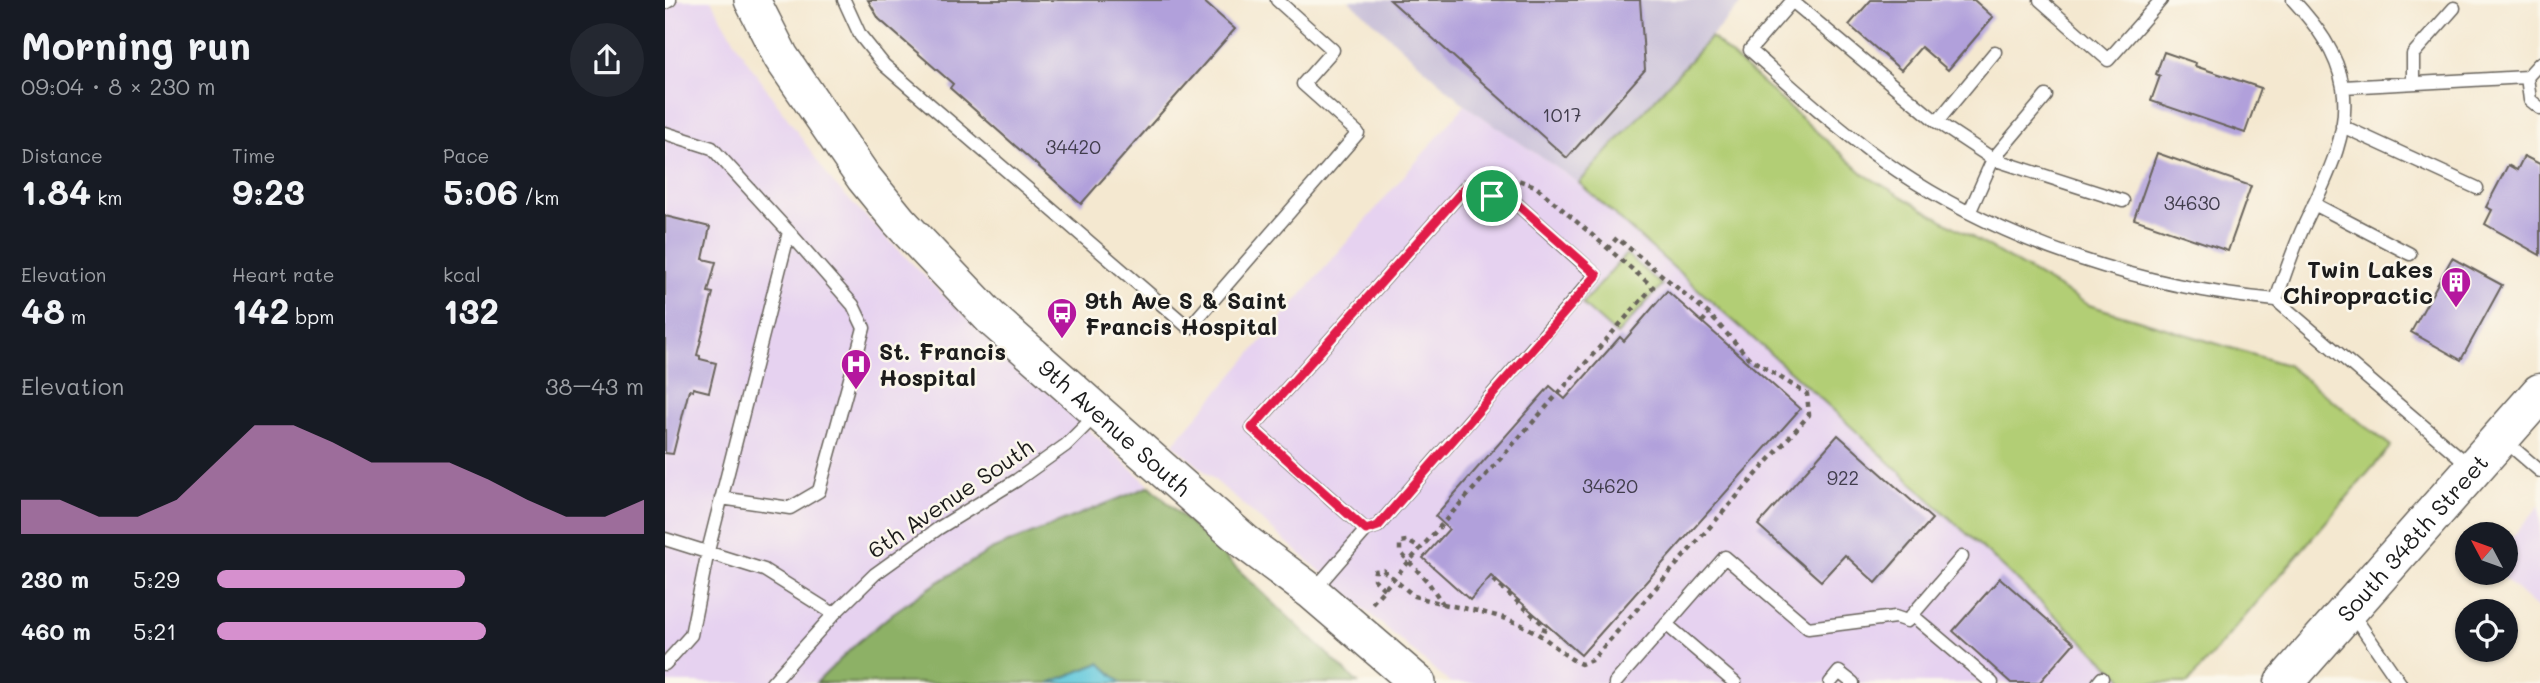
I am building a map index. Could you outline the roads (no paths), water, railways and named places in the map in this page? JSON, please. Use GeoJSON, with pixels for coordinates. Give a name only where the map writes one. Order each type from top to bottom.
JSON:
{"type":"FeatureCollection","features":[{"type":"Feature","properties":{"kind":"main road","name":"South 348th Street"},"geometry":{"type":"LineString","coordinates":[[2284,683],[2540,393]]}},
{"type":"Feature","properties":{"kind":"street","name":"9th Avenue South"},"geometry":{"type":"LineString","coordinates":[[752,0],[781,57],[864,177],[899,221],[991,318],[1245,542],[1312,592],[1418,683]]}},
{"type":"Feature","properties":{"kind":"lane"},"geometry":{"type":"LineString","coordinates":[[665,3],[670,0]]}},
{"type":"Feature","properties":{"kind":"lane"},"geometry":{"type":"LineString","coordinates":[[844,0],[860,35],[884,65],[1189,328],[1358,133],[1303,84],[1333,50],[1277,0]]}},
{"type":"Feature","properties":{"kind":"lane"},"geometry":{"type":"LineString","coordinates":[[2040,0],[2108,60],[2161,0]]}},
{"type":"Feature","properties":{"kind":"lane"},"geometry":{"type":"LineString","coordinates":[[2276,300],[2286,268],[2333,159],[2342,126],[2343,87],[2336,64],[2324,37],[2293,0]]}},
{"type":"Feature","properties":{"kind":"lane"},"geometry":{"type":"LineString","coordinates":[[2123,201],[1993,159],[1937,122],[1792,1],[1750,50],[1840,128],[1896,170],[1934,194],[1969,211],[2045,246],[2107,268],[2170,285],[2276,300],[2473,469]]}},
{"type":"Feature","properties":{"kind":"lane"},"geometry":{"type":"LineString","coordinates":[[2413,83],[2413,54],[2454,8]]}},
{"type":"Feature","properties":{"kind":"lane"},"geometry":{"type":"LineString","coordinates":[[1937,122],[1995,52]]}},
{"type":"Feature","properties":{"kind":"lane"},"geometry":{"type":"LineString","coordinates":[[2343,87],[2527,77],[2540,63]]}},
{"type":"Feature","properties":{"kind":"lane"},"geometry":{"type":"LineString","coordinates":[[2527,77],[2530,100],[2540,108]]}},
{"type":"Feature","properties":{"kind":"lane"},"geometry":{"type":"LineString","coordinates":[[1969,211],[1993,159],[2046,96]]}},
{"type":"Feature","properties":{"kind":"lane"},"geometry":{"type":"LineString","coordinates":[[2342,126],[2477,188]]}},
{"type":"Feature","properties":{"kind":"lane"},"geometry":{"type":"LineString","coordinates":[[665,133],[712,148],[853,305],[864,328],[819,491],[790,508],[721,498]]}},
{"type":"Feature","properties":{"kind":"lane"},"geometry":{"type":"LineString","coordinates":[[1312,592],[1366,530],[1378,526],[1597,275],[1518,205],[1467,186],[1252,428],[1366,530]]}},
{"type":"Feature","properties":{"kind":"lane"},"geometry":{"type":"LineString","coordinates":[[2314,204],[2410,254]]}},
{"type":"Feature","properties":{"kind":"lane"},"geometry":{"type":"LineString","coordinates":[[665,664],[691,635],[708,551],[789,232]]}},
{"type":"Feature","properties":{"kind":"lane","name":"6th Avenue South"},"geometry":{"type":"LineString","coordinates":[[772,683],[834,614],[875,574],[939,528],[1017,480],[1066,445],[1098,413]]}},
{"type":"Feature","properties":{"kind":"lane"},"geometry":{"type":"LineString","coordinates":[[2501,438],[2540,471]]}},
{"type":"Feature","properties":{"kind":"lane"},"geometry":{"type":"LineString","coordinates":[[665,539],[764,570],[834,614]]}},
{"type":"Feature","properties":{"kind":"lane"},"geometry":{"type":"LineString","coordinates":[[1615,683],[1725,557],[1808,628],[1895,617],[1907,621],[1962,556]]}},
{"type":"Feature","properties":{"kind":"lane"},"geometry":{"type":"LineString","coordinates":[[2349,609],[2400,683]]}},
{"type":"Feature","properties":{"kind":"lane"},"geometry":{"type":"LineString","coordinates":[[1912,615],[1993,683]]}},
{"type":"Feature","properties":{"kind":"lane"},"geometry":{"type":"LineString","coordinates":[[1666,624],[1735,683]]}},
{"type":"Feature","properties":{"kind":"lane"},"geometry":{"type":"LineString","coordinates":[[1830,683],[1839,672],[1853,683]]}},
{"type":"Feature","properties":{"kind":"water"},"geometry":{"type":"Polygon","coordinates":[[[1100,663],[1121,683],[1049,683],[1100,663]]]}},
{"type":"Feature","properties":{"kind":"place","name":"Twin Lakes Chiropractic"},"geometry":{"type":"Point","coordinates":[2456,309]}},
{"type":"Feature","properties":{"kind":"place","name":"9th Ave S & Saint Francis Hospital"},"geometry":{"type":"Point","coordinates":[1062,340]}},
{"type":"Feature","properties":{"kind":"place","name":"St. Francis Hospital"},"geometry":{"type":"Point","coordinates":[856,391]}}]}
